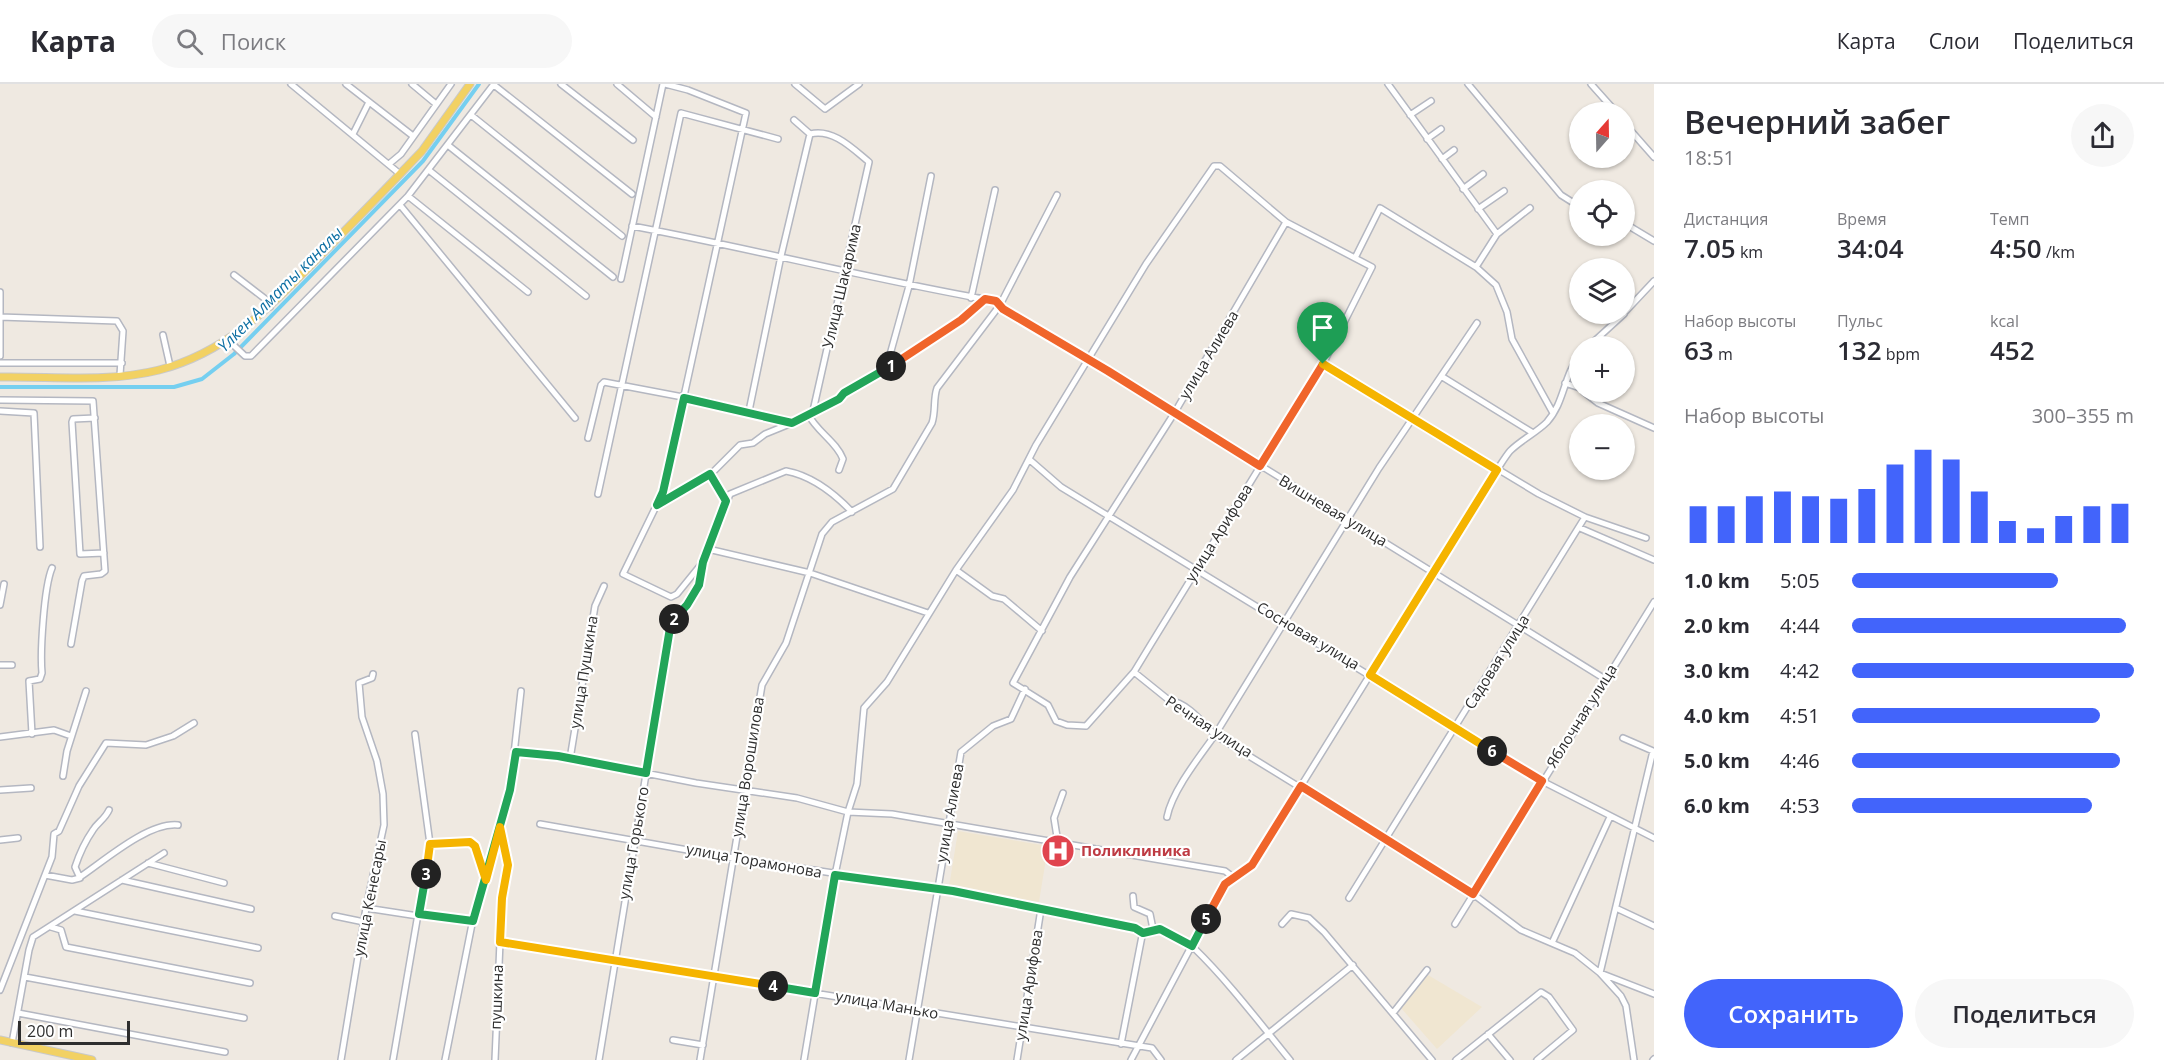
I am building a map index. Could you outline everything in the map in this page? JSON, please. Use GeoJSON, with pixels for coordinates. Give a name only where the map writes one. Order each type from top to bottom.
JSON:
{"type":"FeatureCollection","features":[{"type":"Feature","properties":{"kind":"main road"},"geometry":{"type":"LineString","coordinates":[[0,377],[91,378],[120,375],[170,366],[232,344],[422,151],[470,84]]}},
{"type":"Feature","properties":{"kind":"main road"},"geometry":{"type":"LineString","coordinates":[[0,1040],[92,1060]]}},
{"type":"Feature","properties":{"kind":"street"},"geometry":{"type":"LineString","coordinates":[[291,84],[400,174]]}},
{"type":"Feature","properties":{"kind":"street"},"geometry":{"type":"LineString","coordinates":[[346,84],[413,136]]}},
{"type":"Feature","properties":{"kind":"street"},"geometry":{"type":"LineString","coordinates":[[412,84],[436,104]]}},
{"type":"Feature","properties":{"kind":"street"},"geometry":{"type":"LineString","coordinates":[[389,164],[413,136],[451,84]]}},
{"type":"Feature","properties":{"kind":"street"},"geometry":{"type":"LineString","coordinates":[[561,84],[633,140]]}},
{"type":"Feature","properties":{"kind":"street"},"geometry":{"type":"LineString","coordinates":[[617,84],[656,117]]}},
{"type":"Feature","properties":{"kind":"street"},"geometry":{"type":"LineString","coordinates":[[621,279],[664,84],[688,90],[746,113],[663,492],[623,574],[625,577],[671,597],[677,594],[703,562]]}},
{"type":"Feature","properties":{"kind":"street"},"geometry":{"type":"LineString","coordinates":[[795,84],[825,110],[859,84]]}},
{"type":"Feature","properties":{"kind":"street"},"geometry":{"type":"LineString","coordinates":[[1388,84],[1497,234]]}},
{"type":"Feature","properties":{"kind":"street"},"geometry":{"type":"LineString","coordinates":[[1468,84],[1561,195],[1569,200]]}},
{"type":"Feature","properties":{"kind":"street"},"geometry":{"type":"LineString","coordinates":[[1592,84],[1607,102]]}},
{"type":"Feature","properties":{"kind":"street"},"geometry":{"type":"LineString","coordinates":[[232,344],[245,356],[251,356],[400,205],[430,171],[494,85],[632,194]]}},
{"type":"Feature","properties":{"kind":"street"},"geometry":{"type":"LineString","coordinates":[[1410,115],[1431,101]]}},
{"type":"Feature","properties":{"kind":"street"},"geometry":{"type":"LineString","coordinates":[[353,134],[369,102]]}},
{"type":"Feature","properties":{"kind":"street"},"geometry":{"type":"LineString","coordinates":[[598,494],[681,112],[778,139]]}},
{"type":"Feature","properties":{"kind":"street"},"geometry":{"type":"LineString","coordinates":[[471,115],[622,236]]}},
{"type":"Feature","properties":{"kind":"street"},"geometry":{"type":"LineString","coordinates":[[748,411],[810,134],[794,120]]}},
{"type":"Feature","properties":{"kind":"street"},"geometry":{"type":"LineString","coordinates":[[1427,138],[1441,129]]}},
{"type":"Feature","properties":{"kind":"street","name":"Улица Шакарима"},"geometry":{"type":"LineString","coordinates":[[810,134],[817,132],[833,136],[870,162],[846,271],[810,412]]}},
{"type":"Feature","properties":{"kind":"street"},"geometry":{"type":"LineString","coordinates":[[1635,135],[1654,157]]}},
{"type":"Feature","properties":{"kind":"street"},"geometry":{"type":"LineString","coordinates":[[449,146],[613,277]]}},
{"type":"Feature","properties":{"kind":"street"},"geometry":{"type":"LineString","coordinates":[[1442,159],[1454,150]]}},
{"type":"Feature","properties":{"kind":"street"},"geometry":{"type":"LineString","coordinates":[[804,1060],[835,875],[848,812],[857,784],[864,708],[896,668],[956,570],[1013,490],[1036,445],[1146,264],[1214,166],[1220,166],[1286,222],[1355,258],[1380,208],[1476,267],[1496,285],[1507,312],[1512,339],[1553,413]]}},
{"type":"Feature","properties":{"kind":"street"},"geometry":{"type":"LineString","coordinates":[[430,171],[586,296]]}},
{"type":"Feature","properties":{"kind":"street"},"geometry":{"type":"LineString","coordinates":[[1463,189],[1483,174]]}},
{"type":"Feature","properties":{"kind":"street"},"geometry":{"type":"LineString","coordinates":[[886,369],[909,286],[931,176]]}},
{"type":"Feature","properties":{"kind":"street"},"geometry":{"type":"LineString","coordinates":[[971,298],[995,190]]}},
{"type":"Feature","properties":{"kind":"street"},"geometry":{"type":"LineString","coordinates":[[1478,209],[1504,191]]}},
{"type":"Feature","properties":{"kind":"street","name":"улица Ворошилова"},"geometry":{"type":"LineString","coordinates":[[700,1060],[762,685],[786,643],[826,526],[893,489],[932,423],[936,411],[937,388],[1000,305],[1057,195]]}},
{"type":"Feature","properties":{"kind":"street"},"geometry":{"type":"LineString","coordinates":[[408,196],[528,292]]}},
{"type":"Feature","properties":{"kind":"street"},"geometry":{"type":"LineString","coordinates":[[400,205],[575,418]]}},
{"type":"Feature","properties":{"kind":"street"},"geometry":{"type":"LineString","coordinates":[[1476,267],[1497,234],[1530,208]]}},
{"type":"Feature","properties":{"kind":"street","name":"улица Алиева"},"geometry":{"type":"LineString","coordinates":[[909,1060],[961,752],[993,726],[1011,719],[1025,689],[1013,683],[1070,577],[1175,412],[1286,222]]}},
{"type":"Feature","properties":{"kind":"street","name":"Вишневая улица"},"geometry":{"type":"LineString","coordinates":[[632,226],[781,256],[909,286],[985,299],[1000,305],[1003,309],[1175,412],[1605,679]]}},
{"type":"Feature","properties":{"kind":"street"},"geometry":{"type":"LineString","coordinates":[[1635,230],[1654,241]]}},
{"type":"Feature","properties":{"kind":"street","name":"улица Арифова"},"geometry":{"type":"LineString","coordinates":[[1025,689],[1048,705],[1056,721],[1086,726],[1134,672],[1323,364],[1372,267],[1355,258]]}},
{"type":"Feature","properties":{"kind":"street"},"geometry":{"type":"LineString","coordinates":[[234,275],[264,298],[270,307]]}},
{"type":"Feature","properties":{"kind":"street"},"geometry":{"type":"LineString","coordinates":[[1635,301],[1654,281]]}},
{"type":"Feature","properties":{"kind":"street"},"geometry":{"type":"LineString","coordinates":[[0,292],[0,356]]}},
{"type":"Feature","properties":{"kind":"street"},"geometry":{"type":"LineString","coordinates":[[657,505],[710,474],[740,445],[753,442],[839,399],[844,393],[886,369],[961,320],[985,299]]}},
{"type":"Feature","properties":{"kind":"street"},"geometry":{"type":"LineString","coordinates":[[1,317],[117,321],[123,331],[120,375]]}},
{"type":"Feature","properties":{"kind":"street"},"geometry":{"type":"LineString","coordinates":[[1167,817],[1172,801],[1192,766],[1215,735],[1347,519],[1477,323]]}},
{"type":"Feature","properties":{"kind":"street"},"geometry":{"type":"LineString","coordinates":[[1600,336],[1612,324]]}},
{"type":"Feature","properties":{"kind":"street"},"geometry":{"type":"LineString","coordinates":[[163,335],[170,366]]}},
{"type":"Feature","properties":{"kind":"street"},"geometry":{"type":"LineString","coordinates":[[0,363],[122,363]]}},
{"type":"Feature","properties":{"kind":"street"},"geometry":{"type":"LineString","coordinates":[[1323,364],[1497,470],[1585,517],[1647,538]]}},
{"type":"Feature","properties":{"kind":"street"},"geometry":{"type":"LineString","coordinates":[[1441,376],[1533,434]]}},
{"type":"Feature","properties":{"kind":"street"},"geometry":{"type":"LineString","coordinates":[[1131,1060],[1192,946],[1215,896],[1233,877],[1252,865],[1497,470],[1510,451],[1533,434],[1553,413],[1563,397],[1565,383],[1569,376]]}},
{"type":"Feature","properties":{"kind":"street"},"geometry":{"type":"LineString","coordinates":[[588,438],[601,384],[604,382],[748,411],[792,423]]}},
{"type":"Feature","properties":{"kind":"street"},"geometry":{"type":"LineString","coordinates":[[1565,383],[1569,384]]}},
{"type":"Feature","properties":{"kind":"street"},"geometry":{"type":"LineString","coordinates":[[0,400],[93,401],[105,571],[101,574],[84,576],[71,644]]}},
{"type":"Feature","properties":{"kind":"street"},"geometry":{"type":"LineString","coordinates":[[1597,402],[1654,428]]}},
{"type":"Feature","properties":{"kind":"street"},"geometry":{"type":"LineString","coordinates":[[0,411],[34,413],[40,547]]}},
{"type":"Feature","properties":{"kind":"street"},"geometry":{"type":"LineString","coordinates":[[810,412],[825,438],[838,447],[843,459],[839,470]]}},
{"type":"Feature","properties":{"kind":"street"},"geometry":{"type":"LineString","coordinates":[[94,418],[73,419],[72,422],[78,530],[80,554],[104,553]]}},
{"type":"Feature","properties":{"kind":"street","name":"Сосновая улица"},"geometry":{"type":"LineString","coordinates":[[1030,460],[1061,487],[1542,781],[1654,838]]}},
{"type":"Feature","properties":{"kind":"street"},"geometry":{"type":"LineString","coordinates":[[710,474],[726,501],[730,494],[786,471],[820,484],[852,512]]}},
{"type":"Feature","properties":{"kind":"street","name":"улица Горького"},"geometry":{"type":"LineString","coordinates":[[599,1060],[670,628],[672,621],[695,594],[703,562],[726,501]]}},
{"type":"Feature","properties":{"kind":"street","name":"Садовая улица"},"geometry":{"type":"LineString","coordinates":[[1350,898],[1585,517]]}},
{"type":"Feature","properties":{"kind":"street"},"geometry":{"type":"LineString","coordinates":[[1580,528],[1654,560]]}},
{"type":"Feature","properties":{"kind":"street"},"geometry":{"type":"LineString","coordinates":[[708,549],[810,573],[928,613]]}},
{"type":"Feature","properties":{"kind":"street"},"geometry":{"type":"LineString","coordinates":[[32,734],[28,681],[40,679],[42,673],[44,611],[48,579],[52,568]]}},
{"type":"Feature","properties":{"kind":"street"},"geometry":{"type":"LineString","coordinates":[[956,570],[992,596],[1004,599],[1042,631]]}},
{"type":"Feature","properties":{"kind":"street"},"geometry":{"type":"LineString","coordinates":[[0,605],[4,584]]}},
{"type":"Feature","properties":{"kind":"street","name":"улица Пушкина"},"geometry":{"type":"LineString","coordinates":[[570,759],[595,606],[604,586]]}},
{"type":"Feature","properties":{"kind":"street","name":"Яблочная улица"},"geometry":{"type":"LineString","coordinates":[[1455,924],[1654,602]]}},
{"type":"Feature","properties":{"kind":"street"},"geometry":{"type":"LineString","coordinates":[[0,665],[12,665]]}},
{"type":"Feature","properties":{"kind":"street","name":"Речная улица"},"geometry":{"type":"LineString","coordinates":[[1134,672],[1170,701],[1176,702],[1195,715],[1215,735],[1387,839],[1473,894],[1521,930],[1575,953],[1600,973],[1622,996],[1626,1006],[1634,1060]]}},
{"type":"Feature","properties":{"kind":"street","name":"улица Кенесары"},"geometry":{"type":"LineString","coordinates":[[341,1060],[366,908],[384,825],[383,794],[377,761],[362,717],[360,700],[359,683],[372,678],[373,674]]}},
{"type":"Feature","properties":{"kind":"street"},"geometry":{"type":"LineString","coordinates":[[63,776],[71,736],[86,690]]}},
{"type":"Feature","properties":{"kind":"street"},"geometry":{"type":"LineString","coordinates":[[445,1060],[473,921],[500,827],[516,752],[521,691]]}},
{"type":"Feature","properties":{"kind":"street"},"geometry":{"type":"LineString","coordinates":[[0,990],[52,858],[54,834],[59,831],[88,768],[106,743],[146,745],[173,736],[194,723]]}},
{"type":"Feature","properties":{"kind":"street"},"geometry":{"type":"LineString","coordinates":[[0,737],[54,730],[71,736]]}},
{"type":"Feature","properties":{"kind":"street"},"geometry":{"type":"LineString","coordinates":[[393,1060],[430,844],[415,734]]}},
{"type":"Feature","properties":{"kind":"street"},"geometry":{"type":"LineString","coordinates":[[1623,738],[1654,750],[1618,909],[1600,973],[1654,994]]}},
{"type":"Feature","properties":{"kind":"street"},"geometry":{"type":"LineString","coordinates":[[516,752],[806,799],[848,812],[892,814],[1189,863],[1225,871],[1233,877]]}},
{"type":"Feature","properties":{"kind":"street"},"geometry":{"type":"LineString","coordinates":[[0,790],[31,788]]}},
{"type":"Feature","properties":{"kind":"street"},"geometry":{"type":"LineString","coordinates":[[1058,843],[1054,818],[1063,793]]}},
{"type":"Feature","properties":{"kind":"street"},"geometry":{"type":"LineString","coordinates":[[80,877],[75,867],[78,858],[92,830],[106,817],[109,810]]}},
{"type":"Feature","properties":{"kind":"street"},"geometry":{"type":"LineString","coordinates":[[1552,943],[1610,817]]}},
{"type":"Feature","properties":{"kind":"street","name":"улица Торамонова"},"geometry":{"type":"LineString","coordinates":[[540,824],[635,842],[937,890],[1135,928],[1143,933]]}},
{"type":"Feature","properties":{"kind":"street"},"geometry":{"type":"LineString","coordinates":[[45,875],[72,880],[80,877],[163,825],[178,825]]}},
{"type":"Feature","properties":{"kind":"street","name":"пушкина"},"geometry":{"type":"LineString","coordinates":[[495,1060],[502,898],[508,865],[500,827]]}},
{"type":"Feature","properties":{"kind":"street"},"geometry":{"type":"LineString","coordinates":[[0,840],[18,838]]}},
{"type":"Feature","properties":{"kind":"street"},"geometry":{"type":"LineString","coordinates":[[430,844],[470,842],[475,846],[486,880]]}},
{"type":"Feature","properties":{"kind":"street"},"geometry":{"type":"LineString","coordinates":[[12,1043],[33,937],[164,853]]}},
{"type":"Feature","properties":{"kind":"street"},"geometry":{"type":"LineString","coordinates":[[148,863],[224,883]]}},
{"type":"Feature","properties":{"kind":"street"},"geometry":{"type":"LineString","coordinates":[[122,880],[251,909]]}},
{"type":"Feature","properties":{"kind":"street"},"geometry":{"type":"LineString","coordinates":[[1133,896],[1134,907],[1150,914],[1156,929]]}},
{"type":"Feature","properties":{"kind":"street"},"geometry":{"type":"LineString","coordinates":[[366,908],[473,921]]}},
{"type":"Feature","properties":{"kind":"street","name":"улица Арифова"},"geometry":{"type":"LineString","coordinates":[[1017,1060],[1041,909]]}},
{"type":"Feature","properties":{"kind":"street"},"geometry":{"type":"LineString","coordinates":[[1618,909],[1654,926]]}},
{"type":"Feature","properties":{"kind":"street"},"geometry":{"type":"LineString","coordinates":[[75,911],[258,948]]}},
{"type":"Feature","properties":{"kind":"street"},"geometry":{"type":"LineString","coordinates":[[1281,924],[1291,914],[1309,918],[1353,965],[1429,1059]]}},
{"type":"Feature","properties":{"kind":"street"},"geometry":{"type":"LineString","coordinates":[[335,916],[364,922]]}},
{"type":"Feature","properties":{"kind":"street"},"geometry":{"type":"LineString","coordinates":[[49,927],[61,930],[66,947],[250,983]]}},
{"type":"Feature","properties":{"kind":"street"},"geometry":{"type":"LineString","coordinates":[[1121,1044],[1143,933],[1156,929],[1192,946],[1290,1060]]}},
{"type":"Feature","properties":{"kind":"street","name":"улица Манько"},"geometry":{"type":"LineString","coordinates":[[500,942],[1152,1048]]}},
{"type":"Feature","properties":{"kind":"street"},"geometry":{"type":"LineString","coordinates":[[1236,1060],[1353,965]]}},
{"type":"Feature","properties":{"kind":"street"},"geometry":{"type":"LineString","coordinates":[[1393,1013],[1427,970]]}},
{"type":"Feature","properties":{"kind":"street"},"geometry":{"type":"LineString","coordinates":[[25,977],[244,1018]]}},
{"type":"Feature","properties":{"kind":"street"},"geometry":{"type":"LineString","coordinates":[[1456,1060],[1541,992],[1549,997],[1573,1030],[1537,1060]]}},
{"type":"Feature","properties":{"kind":"street"},"geometry":{"type":"LineString","coordinates":[[18,1013],[225,1052]]}},
{"type":"Feature","properties":{"kind":"street"},"geometry":{"type":"LineString","coordinates":[[1146,1033],[1152,1048],[1161,1060]]}},
{"type":"Feature","properties":{"kind":"street"},"geometry":{"type":"LineString","coordinates":[[1488,1034],[1510,1060]]}},
{"type":"Feature","properties":{"kind":"street"},"geometry":{"type":"LineString","coordinates":[[673,1040],[703,1045]]}},
{"type":"Feature","properties":{"kind":"shaded area"},"geometry":{"type":"Polygon","coordinates":[[[958,831],[1048,846],[1039,902],[949,887],[958,831]]]}},
{"type":"Feature","properties":{"kind":"shaded area"},"geometry":{"type":"Polygon","coordinates":[[[1428,975],[1482,1007],[1437,1049],[1401,1008],[1428,975]]]}},
{"type":"Feature","properties":{"kind":"waterway","name":"Үлкен Алматы каналы"},"geometry":{"type":"LineString","coordinates":[[0,387],[174,387],[202,379],[234,354],[423,161],[479,84]]}},
{"type":"Feature","properties":{"kind":"place","name":"Поликлиника"},"geometry":{"type":"Point","coordinates":[1058,851]}},
{"type":"Feature","properties":{"kind":"route"},"geometry":{"type":"LineString","coordinates":[[1323,364],[1260,466],[1108,371],[1003,309],[996,301],[985,299],[981,305],[926,344],[844,393],[839,399],[792,423],[684,398],[663,492],[657,505],[710,474],[726,501],[703,562],[695,594],[672,621],[646,773],[558,756],[516,752],[510,790],[486,880],[473,921],[419,914],[430,844],[470,842],[475,846],[486,880],[500,827],[506,854],[508,865],[502,898],[500,942],[815,993],[835,875],[953,891],[1135,928],[1143,933],[1160,929],[1192,946],[1225,884],[1252,865],[1301,786],[1473,894],[1542,781],[1370,675],[1497,470],[1323,364]]}}]}
